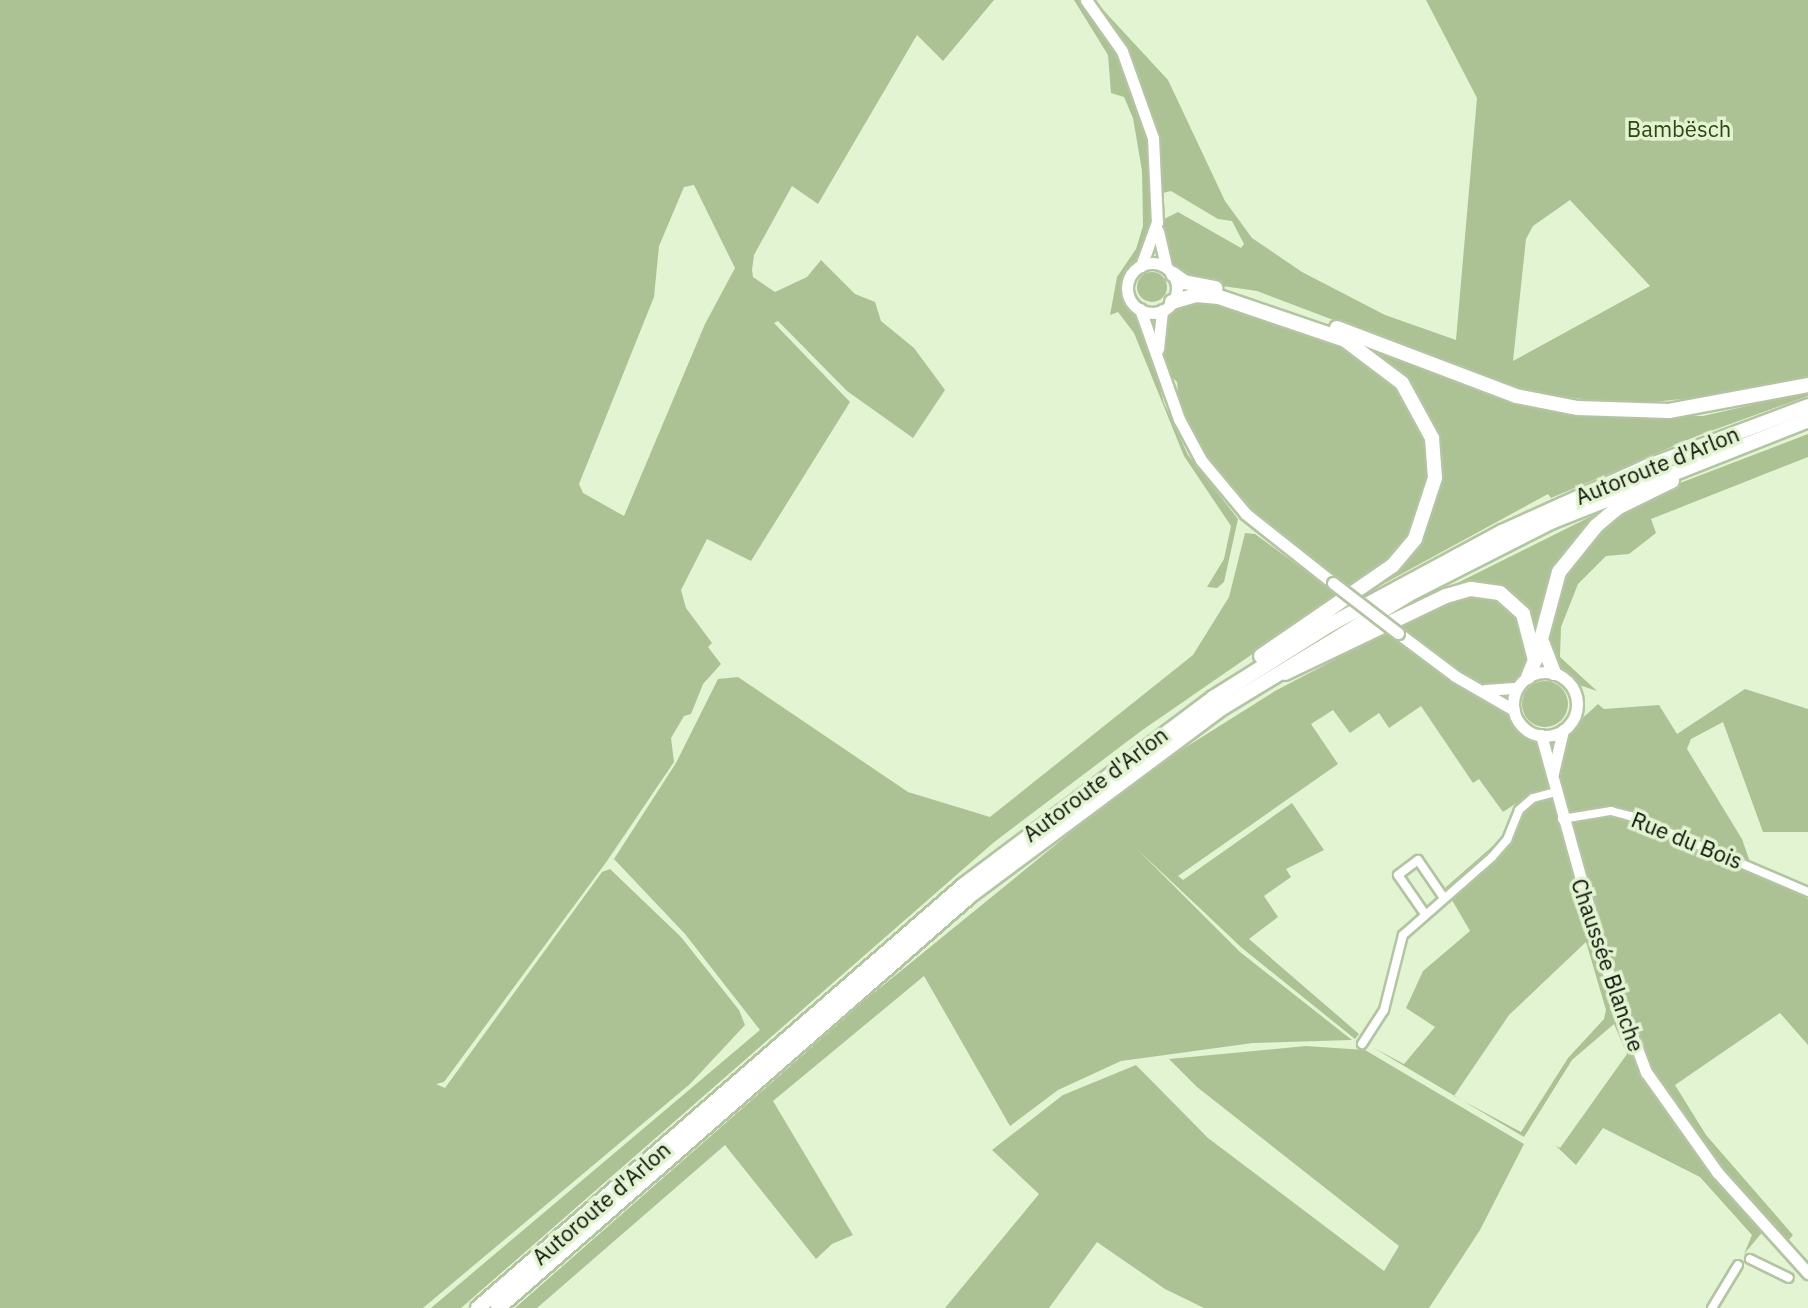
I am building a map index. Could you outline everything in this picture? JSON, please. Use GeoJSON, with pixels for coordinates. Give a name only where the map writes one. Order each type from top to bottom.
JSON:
{"type":"FeatureCollection","features":[{"type":"Feature","properties":{"kind":"highway"},"geometry":{"type":"LineString","coordinates":[[1170,271],[1184,282],[1255,297],[1547,404],[1626,414],[1669,411],[1808,385]]}},
{"type":"Feature","properties":{"kind":"highway"},"geometry":{"type":"LineString","coordinates":[[1167,306],[1196,295],[1219,297],[1345,340],[1379,361],[1402,383],[1432,438],[1435,478],[1415,539],[1392,566],[1237,673],[1213,698]]}},
{"type":"Feature","properties":{"kind":"highway","name":"Autoroute d'Arlon"},"geometry":{"type":"LineString","coordinates":[[478,1308],[964,885],[1074,797],[1213,698],[1331,624],[1502,532],[1660,461],[1808,406]]}},
{"type":"Feature","properties":{"kind":"highway","name":"Autoroute d'Arlon"},"geometry":{"type":"LineString","coordinates":[[498,1308],[971,895],[1106,789],[1272,675],[1415,591],[1551,522],[1746,442],[1808,420]]}},
{"type":"Feature","properties":{"kind":"highway"},"geometry":{"type":"LineString","coordinates":[[1554,673],[1542,652],[1545,610],[1574,547],[1619,507],[1723,459],[1746,442]]}},
{"type":"Feature","properties":{"kind":"highway"},"geometry":{"type":"LineString","coordinates":[[1272,675],[1293,673],[1446,596],[1471,589],[1500,593],[1523,614],[1535,660],[1528,677]]}},
{"type":"Feature","properties":{"kind":"main road"},"geometry":{"type":"LineString","coordinates":[[1086,0],[1122,51],[1146,110],[1157,171],[1157,222],[1177,288],[1167,306],[1157,353]]}},
{"type":"Feature","properties":{"kind":"main road"},"geometry":{"type":"LineString","coordinates":[[1157,222],[1141,266],[1128,283],[1130,298],[1140,309],[1179,419],[1215,479],[1246,514],[1455,676],[1514,710],[1523,727],[1541,735],[1563,730]]}},
{"type":"Feature","properties":{"kind":"main road"},"geometry":{"type":"LineString","coordinates":[[1141,266],[1170,271]]}},
{"type":"Feature","properties":{"kind":"main road"},"geometry":{"type":"LineString","coordinates":[[1140,309],[1167,306]]}},
{"type":"Feature","properties":{"kind":"main road"},"geometry":{"type":"LineString","coordinates":[[1514,710],[1517,688],[1528,677],[1554,673],[1569,683],[1577,700],[1574,717],[1563,730],[1553,777]]}},
{"type":"Feature","properties":{"kind":"main road"},"geometry":{"type":"LineString","coordinates":[[1484,690],[1517,688]]}},
{"type":"Feature","properties":{"kind":"main road","name":"Chaussée Blanche"},"geometry":{"type":"LineString","coordinates":[[1541,735],[1561,819],[1622,1019],[1646,1072],[1717,1172],[1808,1273]]}},
{"type":"Feature","properties":{"kind":"street"},"geometry":{"type":"LineString","coordinates":[[1362,1044],[1384,1010],[1403,935],[1507,840],[1519,810],[1533,798],[1556,792]]}},
{"type":"Feature","properties":{"kind":"street","name":"Rue du Bois"},"geometry":{"type":"LineString","coordinates":[[1561,819],[1611,811],[1808,892]]}},
{"type":"Feature","properties":{"kind":"street"},"geometry":{"type":"LineString","coordinates":[[1425,914],[1398,875],[1418,860],[1444,898]]}},
{"type":"Feature","properties":{"kind":"street"},"geometry":{"type":"LineString","coordinates":[[1750,1259],[1789,1278]]}},
{"type":"Feature","properties":{"kind":"street"},"geometry":{"type":"LineString","coordinates":[[1712,1308],[1738,1265]]}},
{"type":"Feature","properties":{"kind":"green space"},"geometry":{"type":"Polygon","coordinates":[[[0,0],[994,0],[943,61],[917,35],[818,204],[792,186],[754,255],[752,270],[753,277],[775,292],[807,277],[821,260],[855,294],[875,302],[881,321],[914,348],[945,390],[913,438],[847,391],[778,321],[774,323],[850,402],[751,561],[707,539],[681,590],[686,608],[712,643],[708,647],[721,664],[703,684],[691,714],[684,716],[671,738],[674,762],[607,861],[444,1082],[436,1084],[445,1088],[602,872],[610,869],[681,937],[739,1010],[745,1025],[690,1084],[423,1308],[0,1308],[0,0]],[[694,185],[684,187],[659,246],[654,297],[579,484],[583,493],[624,516],[705,324],[735,268],[694,185]]]}},
{"type":"Feature","properties":{"kind":"green space","name":"Bambësch"},"geometry":{"type":"Polygon","coordinates":[[[1074,0],[1094,0],[1168,80],[1225,201],[1252,238],[1302,272],[1385,315],[1456,340],[1477,98],[1426,0],[1808,0],[1808,377],[1721,395],[1624,405],[1518,390],[1257,291],[1195,282],[1169,262],[1157,224],[1140,260],[1124,278],[1123,295],[1145,329],[1164,403],[1188,455],[1238,519],[1224,582],[1217,588],[1207,587],[1224,559],[1231,526],[1184,456],[1134,333],[1118,312],[1110,315],[1117,277],[1136,249],[1143,226],[1142,171],[1133,118],[1124,97],[1111,93],[1108,55],[1074,0]],[[1171,191],[1159,194],[1158,222],[1178,212],[1241,248],[1244,244],[1232,221],[1218,219],[1171,191]],[[1570,200],[1533,226],[1526,239],[1513,361],[1650,286],[1570,200]]]}},
{"type":"Feature","properties":{"kind":"green space"},"geometry":{"type":"Polygon","coordinates":[[[1152,272],[1163,276],[1167,287],[1163,298],[1152,302],[1141,298],[1137,287],[1141,276],[1152,272]]]}},
{"type":"Feature","properties":{"kind":"green space"},"geometry":{"type":"Polygon","coordinates":[[[1207,300],[1342,346],[1393,380],[1426,441],[1428,482],[1410,535],[1393,557],[1351,588],[1255,513],[1203,453],[1179,404],[1177,382],[1167,372],[1163,349],[1167,315],[1177,305],[1207,300]]]}},
{"type":"Feature","properties":{"kind":"green space"},"geometry":{"type":"Polygon","coordinates":[[[1360,343],[1513,403],[1577,416],[1703,416],[1808,392],[1808,396],[1697,436],[1551,498],[1548,494],[1350,602],[1418,541],[1440,479],[1437,436],[1415,390],[1360,343]]]}},
{"type":"Feature","properties":{"kind":"green space"},"geometry":{"type":"Polygon","coordinates":[[[1808,434],[1808,457],[1651,519],[1656,533],[1629,554],[1606,556],[1578,584],[1561,627],[1560,657],[1597,691],[1576,684],[1556,667],[1546,640],[1563,575],[1586,543],[1620,513],[1667,488],[1808,434]]]}},
{"type":"Feature","properties":{"kind":"green space"},"geometry":{"type":"Polygon","coordinates":[[[1618,503],[1556,570],[1541,609],[1537,643],[1527,611],[1490,586],[1375,624],[1618,503]]]}},
{"type":"Feature","properties":{"kind":"green space"},"geometry":{"type":"Polygon","coordinates":[[[1245,533],[1255,534],[1338,595],[1141,731],[993,843],[461,1308],[431,1308],[760,1030],[685,934],[614,859],[676,763],[718,679],[738,677],[908,792],[990,817],[1193,655],[1229,597],[1245,533]]]}},
{"type":"Feature","properties":{"kind":"green space"},"geometry":{"type":"Polygon","coordinates":[[[1472,595],[1496,599],[1518,617],[1531,661],[1526,672],[1510,684],[1485,690],[1544,747],[1552,775],[1565,734],[1598,704],[1604,709],[1659,705],[1677,734],[1745,689],[1808,709],[1808,832],[1763,832],[1723,722],[1691,739],[1687,749],[1742,839],[1751,865],[1790,883],[1790,890],[1808,899],[1808,1045],[1780,1013],[1675,1085],[1706,1135],[1793,1235],[1788,1241],[1771,1222],[1744,1254],[1752,1235],[1700,1177],[1603,1128],[1576,1165],[1555,1145],[1560,1148],[1627,1054],[1614,1024],[1572,1060],[1524,1137],[1462,1100],[1521,1132],[1568,1058],[1604,1019],[1606,1010],[1586,942],[1509,1015],[1454,1096],[1372,1047],[1404,1064],[1435,1027],[1406,1008],[1423,971],[1470,931],[1445,888],[1503,837],[1519,810],[1515,804],[1503,812],[1479,779],[1473,783],[1421,706],[1389,728],[1379,713],[1350,733],[1333,710],[1311,724],[1338,764],[1178,876],[1183,880],[1292,803],[1324,850],[1286,869],[1291,877],[1264,896],[1278,917],[1249,939],[1359,1034],[1355,1039],[1242,948],[1137,849],[1240,952],[1352,1040],[1253,1043],[1121,1061],[1058,1090],[1010,1126],[924,976],[773,1101],[853,1235],[832,1244],[816,1259],[725,1145],[537,1308],[515,1308],[870,996],[1140,776],[1275,691],[1418,616],[1472,595]]]}},
{"type":"Feature","properties":{"kind":"green space"},"geometry":{"type":"Polygon","coordinates":[[[1545,681],[1561,688],[1568,704],[1561,720],[1545,727],[1529,720],[1522,704],[1529,688],[1545,681]]]}},
{"type":"Feature","properties":{"kind":"green space"},"geometry":{"type":"Polygon","coordinates":[[[1306,1046],[1365,1050],[1524,1144],[1480,1230],[1429,1308],[1204,1308],[1165,1289],[1097,1242],[1049,1308],[945,1308],[1039,1194],[992,1150],[1063,1095],[1136,1065],[1208,1138],[1384,1271],[1399,1246],[1197,1087],[1169,1059],[1306,1046]]]}}]}
